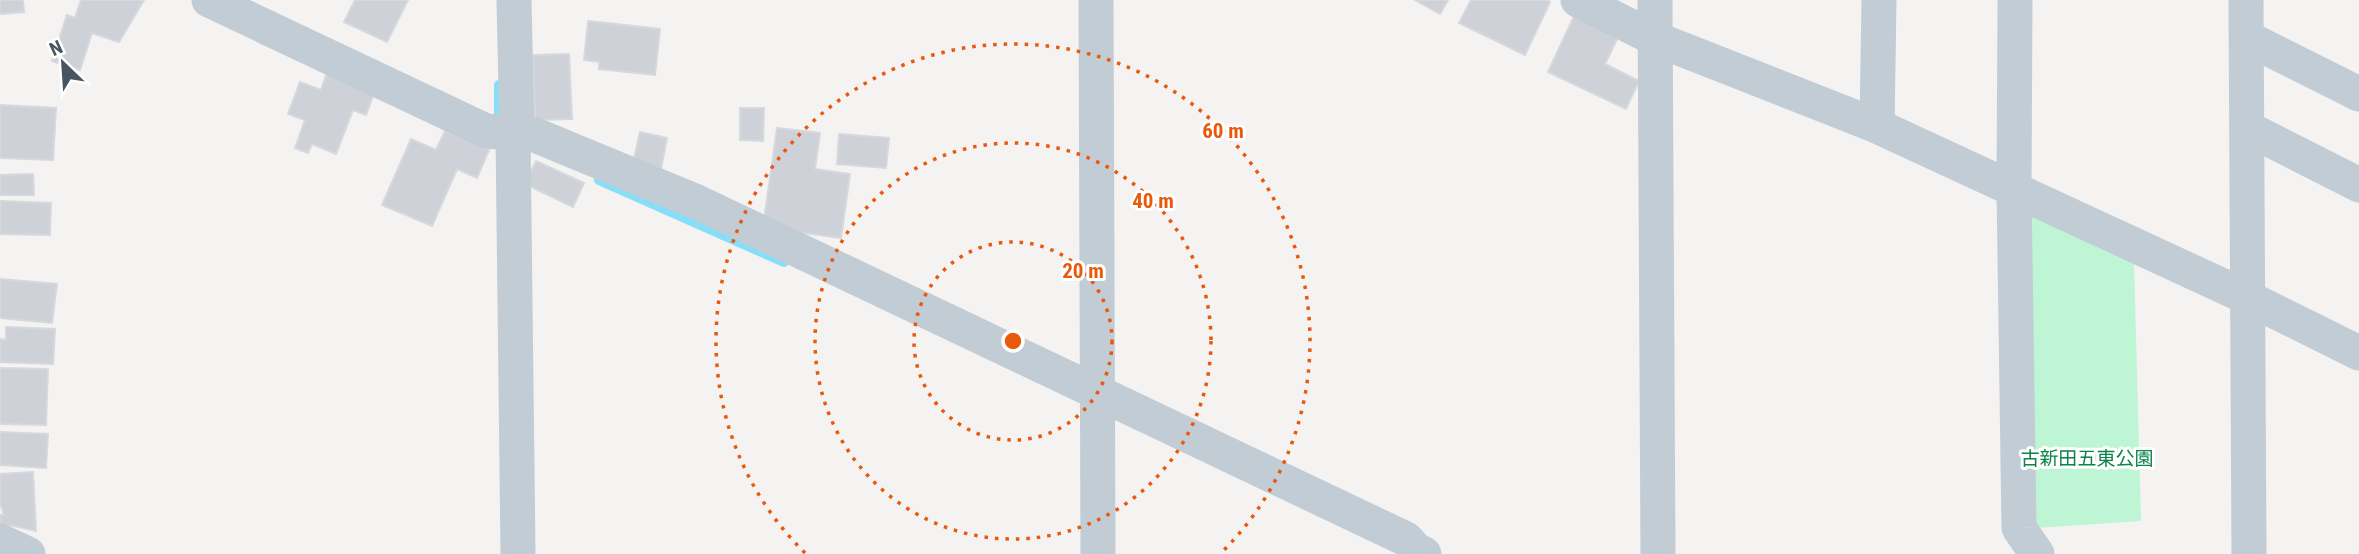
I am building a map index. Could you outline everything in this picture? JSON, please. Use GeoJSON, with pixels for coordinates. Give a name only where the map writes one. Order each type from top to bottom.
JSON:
{"type":"FeatureCollection","features":[{"type":"Feature","properties":{"kind":"street"},"geometry":{"type":"LineString","coordinates":[[209,0],[486,131],[534,135],[697,202],[1098,402],[1406,538],[1416,550],[1424,554]]}},
{"type":"Feature","properties":{"kind":"street"},"geometry":{"type":"LineString","coordinates":[[514,0],[507,133],[518,554]]}},
{"type":"Feature","properties":{"kind":"street"},"geometry":{"type":"LineString","coordinates":[[1096,0],[1098,554]]}},
{"type":"Feature","properties":{"kind":"street"},"geometry":{"type":"LineString","coordinates":[[1578,0],[1656,39],[1877,126],[2238,293],[2359,353]]}},
{"type":"Feature","properties":{"kind":"street"},"geometry":{"type":"LineString","coordinates":[[1656,0],[1658,554]]}},
{"type":"Feature","properties":{"kind":"street"},"geometry":{"type":"LineString","coordinates":[[1877,126],[1879,0]]}},
{"type":"Feature","properties":{"kind":"street"},"geometry":{"type":"LineString","coordinates":[[2015,0],[2014,189],[2019,528],[2038,554]]}},
{"type":"Feature","properties":{"kind":"street"},"geometry":{"type":"LineString","coordinates":[[2246,0],[2247,128],[2238,293],[2249,554]]}},
{"type":"Feature","properties":{"kind":"street"},"geometry":{"type":"LineString","coordinates":[[2247,37],[2359,94]]}},
{"type":"Feature","properties":{"kind":"street"},"geometry":{"type":"LineString","coordinates":[[2247,128],[2359,185]]}},
{"type":"Feature","properties":{"kind":"street"},"geometry":{"type":"LineString","coordinates":[[0,541],[28,554]]}},
{"type":"Feature","properties":{"kind":"green space","name":"古新田五東公園"},"geometry":{"type":"Polygon","coordinates":[[[2030,213],[2134,264],[2141,521],[2035,528],[2030,213]]]}},
{"type":"Feature","properties":{"kind":"building"},"geometry":{"type":"Polygon","coordinates":[[[0,0],[23,0],[24,12],[0,14],[0,0]]]}},
{"type":"Feature","properties":{"kind":"building"},"geometry":{"type":"Polygon","coordinates":[[[81,0],[144,0],[119,42],[92,33],[80,70],[52,61],[67,15],[75,18],[81,0]]]}},
{"type":"Feature","properties":{"kind":"building"},"geometry":{"type":"Polygon","coordinates":[[[355,0],[408,0],[387,42],[344,22],[355,0]]]}},
{"type":"Feature","properties":{"kind":"building"},"geometry":{"type":"Polygon","coordinates":[[[1415,0],[1448,0],[1440,14],[1415,0]]]}},
{"type":"Feature","properties":{"kind":"building"},"geometry":{"type":"Polygon","coordinates":[[[1471,0],[1550,2],[1525,55],[1459,23],[1471,0]]]}},
{"type":"Feature","properties":{"kind":"building"},"geometry":{"type":"Polygon","coordinates":[[[1574,16],[1618,37],[1605,64],[1639,81],[1626,109],[1548,72],[1574,16]]]}},
{"type":"Feature","properties":{"kind":"building"},"geometry":{"type":"Polygon","coordinates":[[[588,21],[660,29],[655,75],[599,69],[599,62],[584,60],[588,21]]]}},
{"type":"Feature","properties":{"kind":"building"},"geometry":{"type":"Polygon","coordinates":[[[569,54],[572,119],[535,120],[533,55],[569,54]]]}},
{"type":"Feature","properties":{"kind":"building"},"geometry":{"type":"Polygon","coordinates":[[[328,70],[376,88],[366,115],[353,110],[336,154],[312,144],[308,153],[295,148],[305,120],[288,114],[300,82],[321,90],[328,70]]]}},
{"type":"Feature","properties":{"kind":"building"},"geometry":{"type":"Polygon","coordinates":[[[0,105],[56,108],[53,160],[0,158],[0,105]]]}},
{"type":"Feature","properties":{"kind":"building"},"geometry":{"type":"Polygon","coordinates":[[[740,108],[764,108],[763,141],[740,140],[740,108]]]}},
{"type":"Feature","properties":{"kind":"building"},"geometry":{"type":"Polygon","coordinates":[[[777,128],[820,133],[815,169],[850,174],[841,238],[763,227],[777,128]]]}},
{"type":"Feature","properties":{"kind":"building"},"geometry":{"type":"Polygon","coordinates":[[[445,131],[489,150],[477,178],[457,169],[432,226],[382,205],[411,139],[436,150],[445,131]]]}},
{"type":"Feature","properties":{"kind":"building"},"geometry":{"type":"Polygon","coordinates":[[[640,132],[667,138],[661,169],[633,163],[640,132]]]}},
{"type":"Feature","properties":{"kind":"building"},"geometry":{"type":"Polygon","coordinates":[[[839,134],[889,138],[886,168],[837,164],[839,134]]]}},
{"type":"Feature","properties":{"kind":"building"},"geometry":{"type":"Polygon","coordinates":[[[536,161],[584,183],[573,207],[525,184],[536,161]]]}},
{"type":"Feature","properties":{"kind":"building"},"geometry":{"type":"Polygon","coordinates":[[[33,174],[34,195],[0,195],[0,175],[33,174]]]}},
{"type":"Feature","properties":{"kind":"building"},"geometry":{"type":"Polygon","coordinates":[[[0,201],[51,203],[50,235],[0,234],[0,201]]]}},
{"type":"Feature","properties":{"kind":"building"},"geometry":{"type":"Polygon","coordinates":[[[0,279],[57,284],[52,323],[0,318],[0,279]]]}},
{"type":"Feature","properties":{"kind":"building"},"geometry":{"type":"Polygon","coordinates":[[[6,327],[55,329],[53,364],[0,362],[0,339],[6,340],[6,327]]]}},
{"type":"Feature","properties":{"kind":"building"},"geometry":{"type":"Polygon","coordinates":[[[0,368],[48,369],[46,425],[0,424],[0,368]]]}},
{"type":"Feature","properties":{"kind":"building"},"geometry":{"type":"Polygon","coordinates":[[[0,432],[48,434],[46,468],[0,465],[0,432]]]}},
{"type":"Feature","properties":{"kind":"building"},"geometry":{"type":"Polygon","coordinates":[[[33,472],[36,531],[10,525],[8,539],[0,536],[0,515],[4,515],[0,502],[0,474],[33,472]]]}},
{"type":"Feature","properties":{"kind":"waterway"},"geometry":{"type":"LineString","coordinates":[[499,85],[499,125]]}},
{"type":"Feature","properties":{"kind":"waterway"},"geometry":{"type":"LineString","coordinates":[[599,180],[784,262]]}}]}
